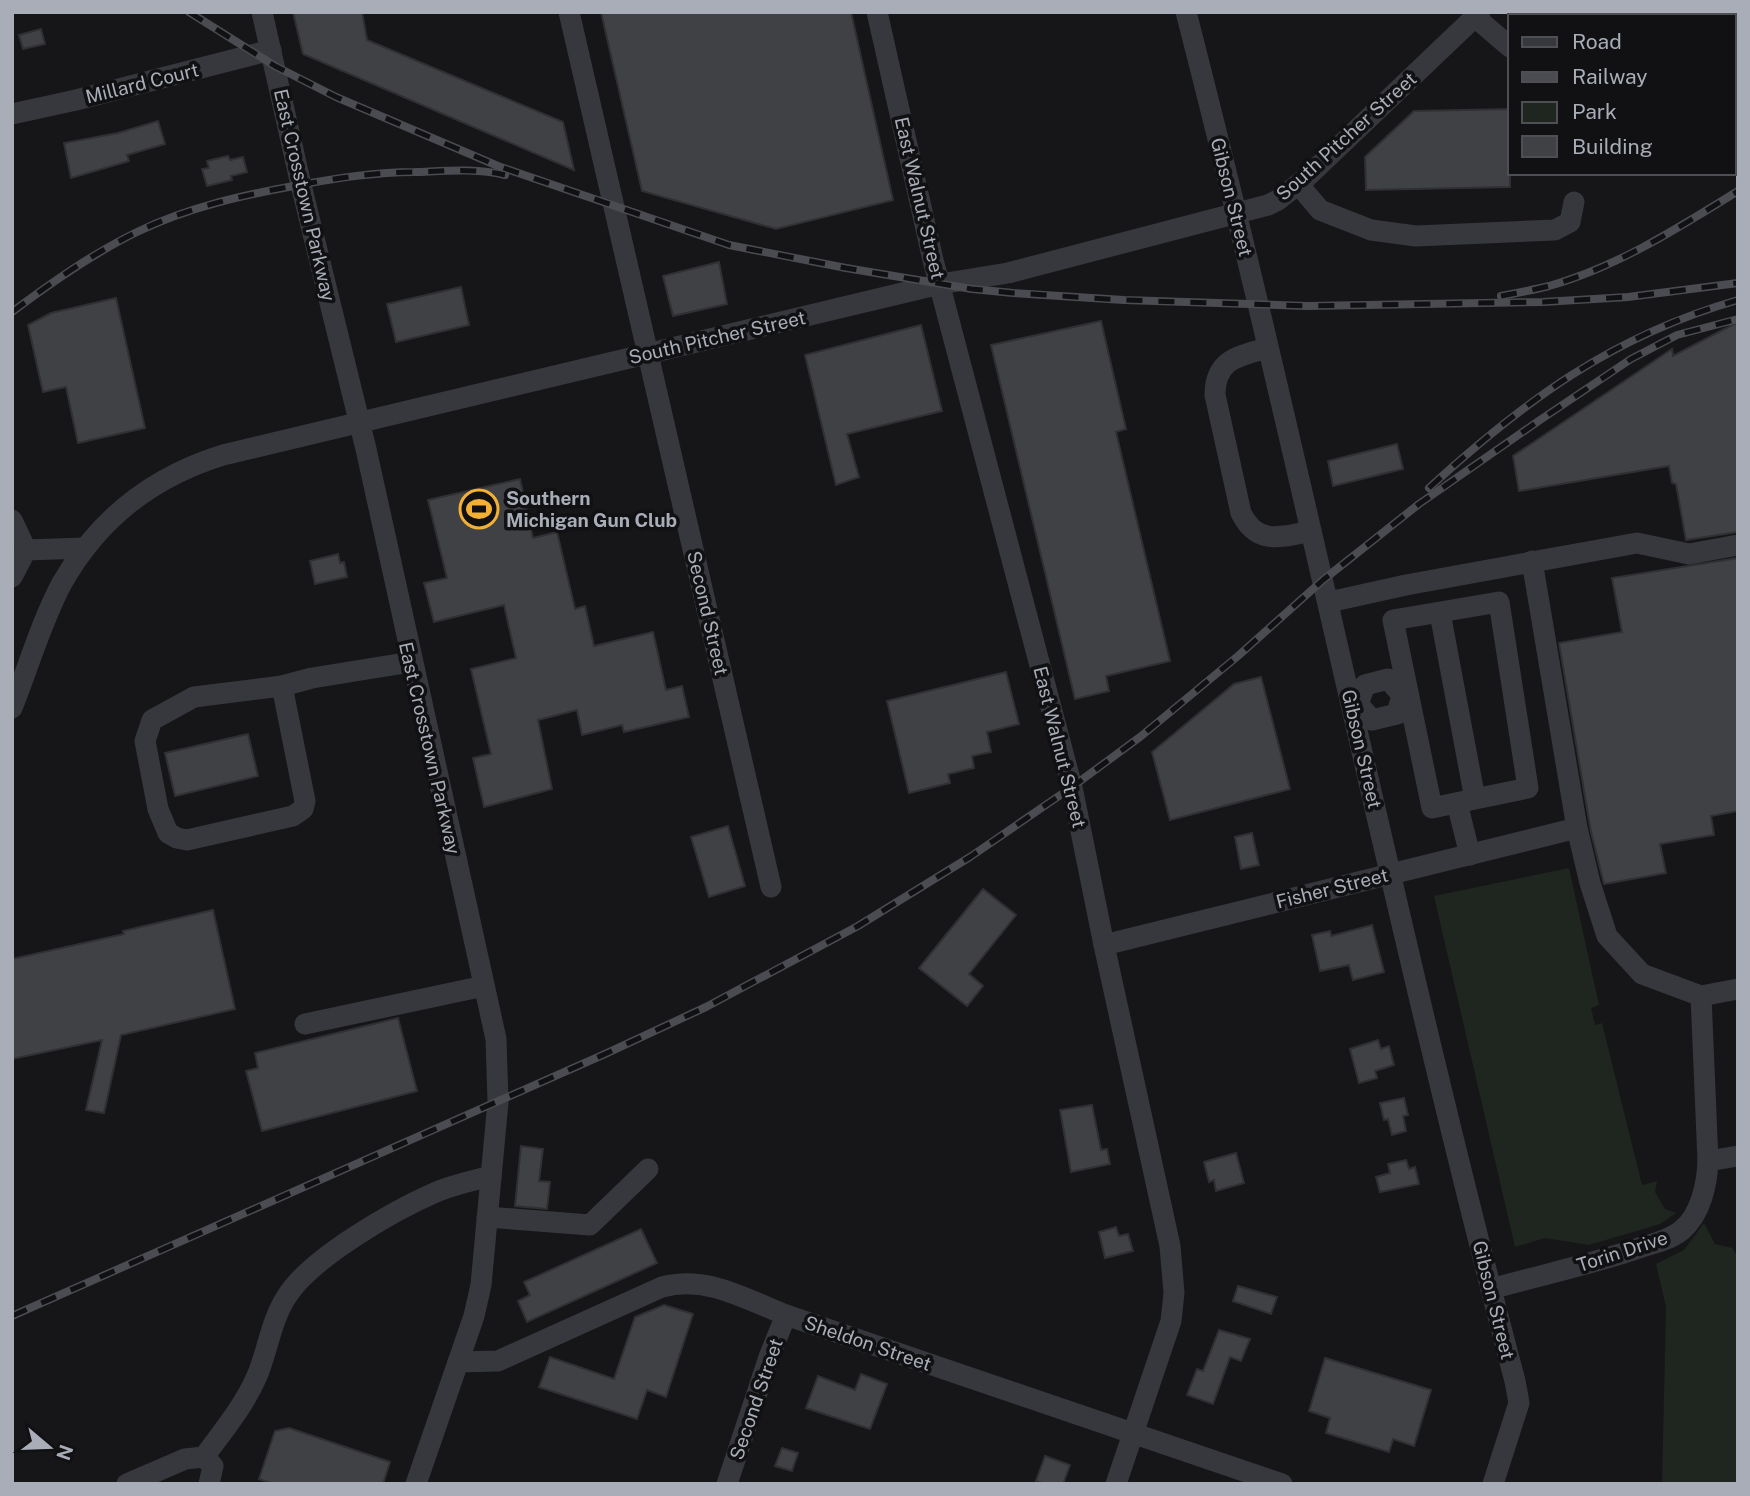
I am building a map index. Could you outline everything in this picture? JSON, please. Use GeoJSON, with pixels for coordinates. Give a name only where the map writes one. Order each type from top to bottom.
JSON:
{"type":"FeatureCollection","features":[{"type":"Feature","properties":{"kind":"street","name":"East Crosstown Parkway"},"geometry":{"type":"LineString","coordinates":[[262,12],[359,421],[496,1039],[498,1102],[481,1285],[474,1317],[416,1484]]}},
{"type":"Feature","properties":{"kind":"street","name":"Second Street"},"geometry":{"type":"LineString","coordinates":[[569,12],[771,887]]}},
{"type":"Feature","properties":{"kind":"street","name":"East Walnut Street"},"geometry":{"type":"LineString","coordinates":[[877,12],[940,284],[1072,787],[1170,1246],[1173,1272],[1171,1321],[1116,1484]]}},
{"type":"Feature","properties":{"kind":"street","name":"Gibson Street"},"geometry":{"type":"LineString","coordinates":[[1186,12],[1238,214],[1267,348],[1355,705],[1390,874],[1519,1403],[1493,1484]]}},
{"type":"Feature","properties":{"kind":"street","name":"South Pitcher Street"},"geometry":{"type":"LineString","coordinates":[[12,708],[61,584],[85,548],[113,517],[155,483],[219,455],[940,284],[1008,273],[1238,214],[1278,200],[1477,15]]}},
{"type":"Feature","properties":{"kind":"street"},"geometry":{"type":"LineString","coordinates":[[1477,15],[1508,45]]}},
{"type":"Feature","properties":{"kind":"street","name":"Millard Court"},"geometry":{"type":"LineString","coordinates":[[12,114],[271,50]]}},
{"type":"Feature","properties":{"kind":"street"},"geometry":{"type":"LineString","coordinates":[[1298,184],[1320,210],[1335,218],[1371,230],[1416,236],[1555,230],[1570,222],[1574,202]]}},
{"type":"Feature","properties":{"kind":"street"},"geometry":{"type":"LineString","coordinates":[[1267,348],[1237,357],[1222,367],[1215,382],[1215,395],[1241,513],[1247,525],[1257,534],[1277,538],[1311,531]]}},
{"type":"Feature","properties":{"kind":"street"},"geometry":{"type":"LineString","coordinates":[[12,520],[26,550]]}},
{"type":"Feature","properties":{"kind":"street"},"geometry":{"type":"LineString","coordinates":[[1329,602],[1637,543],[1689,554],[1738,545]]}},
{"type":"Feature","properties":{"kind":"street"},"geometry":{"type":"LineString","coordinates":[[26,550],[85,548]]}},
{"type":"Feature","properties":{"kind":"street"},"geometry":{"type":"LineString","coordinates":[[12,577],[26,550]]}},
{"type":"Feature","properties":{"kind":"street"},"geometry":{"type":"LineString","coordinates":[[1532,561],[1568,830],[1590,883],[1607,936],[1642,974],[1701,996],[1738,989]]}},
{"type":"Feature","properties":{"kind":"street"},"geometry":{"type":"LineString","coordinates":[[1499,602],[1528,788],[1432,808],[1405,694],[1392,620],[1499,602]]}},
{"type":"Feature","properties":{"kind":"street"},"geometry":{"type":"LineString","coordinates":[[1440,613],[1466,801],[1470,855]]}},
{"type":"Feature","properties":{"kind":"street"},"geometry":{"type":"LineString","coordinates":[[282,686],[303,785],[303,809],[293,816],[187,840],[168,833],[158,809],[145,741],[152,720],[194,697],[282,686],[312,678],[411,662]]}},
{"type":"Feature","properties":{"kind":"street"},"geometry":{"type":"LineString","coordinates":[[1388,679],[1405,694],[1397,714],[1372,720],[1355,705],[1365,685],[1388,679]]}},
{"type":"Feature","properties":{"kind":"street","name":"Fisher Street"},"geometry":{"type":"LineString","coordinates":[[1104,945],[1568,830]]}},
{"type":"Feature","properties":{"kind":"street"},"geometry":{"type":"LineString","coordinates":[[305,1024],[484,986]]}},
{"type":"Feature","properties":{"kind":"street","name":"Torin Drive"},"geometry":{"type":"LineString","coordinates":[[1490,1289],[1625,1253],[1669,1238],[1683,1229],[1693,1216],[1707,1184],[1708,1161],[1701,996]]}},
{"type":"Feature","properties":{"kind":"street"},"geometry":{"type":"LineString","coordinates":[[1708,1161],[1738,1156]]}},
{"type":"Feature","properties":{"kind":"street"},"geometry":{"type":"LineString","coordinates":[[487,1217],[590,1225],[648,1169]]}},
{"type":"Feature","properties":{"kind":"street"},"geometry":{"type":"LineString","coordinates":[[127,1484],[185,1459],[204,1457],[244,1403],[257,1376],[286,1296],[310,1268],[388,1215],[436,1192],[491,1175]]}},
{"type":"Feature","properties":{"kind":"street","name":"Sheldon Street"},"geometry":{"type":"LineString","coordinates":[[458,1362],[498,1361],[662,1287],[681,1282],[706,1284],[786,1315],[1282,1484]]}},
{"type":"Feature","properties":{"kind":"street","name":"Second Street"},"geometry":{"type":"LineString","coordinates":[[727,1484],[769,1357],[786,1315]]}},
{"type":"Feature","properties":{"kind":"street"},"geometry":{"type":"LineString","coordinates":[[204,1457],[213,1466],[209,1484]]}},
{"type":"Feature","properties":{"kind":"green space"},"geometry":{"type":"Polygon","coordinates":[[[1569,868],[1599,1005],[1591,1008],[1595,1025],[1602,1023],[1642,1185],[1657,1181],[1655,1192],[1665,1209],[1676,1213],[1660,1224],[1589,1245],[1545,1238],[1515,1247],[1434,896],[1569,868]]]}},
{"type":"Feature","properties":{"kind":"green space"},"geometry":{"type":"Polygon","coordinates":[[[1704,1223],[1715,1244],[1732,1248],[1738,1257],[1738,1484],[1662,1484],[1666,1307],[1656,1264],[1684,1250],[1704,1223]]]}},
{"type":"Feature","properties":{"kind":"building"},"geometry":{"type":"Polygon","coordinates":[[[293,12],[362,12],[367,40],[563,122],[574,170],[303,54],[293,12]]]}},
{"type":"Feature","properties":{"kind":"building"},"geometry":{"type":"Polygon","coordinates":[[[601,12],[851,12],[893,200],[776,229],[642,191],[601,12]]]}},
{"type":"Feature","properties":{"kind":"building"},"geometry":{"type":"Polygon","coordinates":[[[41,29],[45,44],[23,49],[19,35],[41,29]]]}},
{"type":"Feature","properties":{"kind":"building"},"geometry":{"type":"Polygon","coordinates":[[[1508,109],[1510,187],[1366,190],[1365,157],[1414,111],[1508,109]]]}},
{"type":"Feature","properties":{"kind":"building"},"geometry":{"type":"Polygon","coordinates":[[[158,121],[165,144],[127,155],[129,161],[71,178],[64,143],[118,133],[158,121]]]}},
{"type":"Feature","properties":{"kind":"building"},"geometry":{"type":"Polygon","coordinates":[[[228,156],[230,160],[243,157],[247,172],[231,176],[232,180],[207,186],[202,169],[209,168],[207,161],[228,156]]]}},
{"type":"Feature","properties":{"kind":"building"},"geometry":{"type":"Polygon","coordinates":[[[719,262],[727,304],[673,316],[663,276],[719,262]]]}},
{"type":"Feature","properties":{"kind":"building"},"geometry":{"type":"Polygon","coordinates":[[[461,287],[469,325],[396,342],[387,304],[461,287]]]}},
{"type":"Feature","properties":{"kind":"building"},"geometry":{"type":"Polygon","coordinates":[[[116,298],[145,428],[78,443],[66,387],[43,392],[28,325],[51,313],[116,298]]]}},
{"type":"Feature","properties":{"kind":"building"},"geometry":{"type":"Polygon","coordinates":[[[1101,321],[1126,429],[1116,432],[1170,661],[1106,676],[1109,691],[1075,699],[991,345],[1101,321]]]}},
{"type":"Feature","properties":{"kind":"building"},"geometry":{"type":"Polygon","coordinates":[[[1738,322],[1738,532],[1686,540],[1676,484],[1672,483],[1669,466],[1519,491],[1513,456],[1672,349],[1673,356],[1738,322]]]}},
{"type":"Feature","properties":{"kind":"building"},"geometry":{"type":"Polygon","coordinates":[[[921,325],[942,411],[847,434],[859,477],[836,485],[805,355],[921,325]]]}},
{"type":"Feature","properties":{"kind":"building"},"geometry":{"type":"Polygon","coordinates":[[[1397,444],[1403,469],[1333,486],[1328,461],[1397,444]]]}},
{"type":"Feature","properties":{"kind":"building"},"geometry":{"type":"Polygon","coordinates":[[[520,479],[533,538],[557,532],[575,609],[585,606],[594,646],[653,632],[666,690],[682,686],[689,717],[624,732],[622,725],[582,735],[577,710],[538,720],[552,789],[484,807],[473,758],[491,754],[471,669],[516,658],[504,605],[434,622],[424,583],[447,578],[428,500],[520,479]]]}},
{"type":"Feature","properties":{"kind":"building"},"geometry":{"type":"Polygon","coordinates":[[[338,554],[340,563],[344,562],[347,577],[315,584],[310,561],[338,554]]]}},
{"type":"Feature","properties":{"kind":"building"},"geometry":{"type":"Polygon","coordinates":[[[1738,558],[1738,811],[1711,816],[1714,835],[1660,844],[1666,873],[1604,884],[1591,832],[1559,643],[1622,632],[1612,578],[1738,558]]]}},
{"type":"Feature","properties":{"kind":"building"},"geometry":{"type":"Polygon","coordinates":[[[1006,672],[1019,724],[987,732],[991,752],[972,756],[974,768],[948,774],[950,783],[909,793],[887,701],[1006,672]]]}},
{"type":"Feature","properties":{"kind":"building"},"geometry":{"type":"Polygon","coordinates":[[[1261,677],[1290,789],[1170,820],[1152,752],[1234,684],[1261,677]]]}},
{"type":"Feature","properties":{"kind":"building"},"geometry":{"type":"Polygon","coordinates":[[[248,734],[258,776],[175,796],[165,753],[248,734]]]}},
{"type":"Feature","properties":{"kind":"building"},"geometry":{"type":"Polygon","coordinates":[[[728,826],[745,886],[709,897],[691,837],[728,826]]]}},
{"type":"Feature","properties":{"kind":"building"},"geometry":{"type":"Polygon","coordinates":[[[1252,833],[1259,865],[1241,869],[1235,837],[1252,833]]]}},
{"type":"Feature","properties":{"kind":"building"},"geometry":{"type":"Polygon","coordinates":[[[983,889],[1016,915],[969,974],[983,986],[967,1006],[919,968],[983,889]]]}},
{"type":"Feature","properties":{"kind":"building"},"geometry":{"type":"Polygon","coordinates":[[[213,910],[235,1009],[121,1035],[104,1113],[86,1110],[102,1040],[12,1059],[12,959],[124,934],[123,931],[213,910]]]}},
{"type":"Feature","properties":{"kind":"building"},"geometry":{"type":"Polygon","coordinates":[[[1372,925],[1384,972],[1353,980],[1349,965],[1320,971],[1312,935],[1330,931],[1331,936],[1372,925]]]}},
{"type":"Feature","properties":{"kind":"building"},"geometry":{"type":"Polygon","coordinates":[[[398,1018],[417,1091],[262,1131],[246,1071],[258,1068],[255,1053],[398,1018]]]}},
{"type":"Feature","properties":{"kind":"building"},"geometry":{"type":"Polygon","coordinates":[[[1378,1040],[1381,1049],[1389,1046],[1394,1065],[1375,1071],[1377,1078],[1359,1083],[1350,1049],[1378,1040]]]}},
{"type":"Feature","properties":{"kind":"building"},"geometry":{"type":"Polygon","coordinates":[[[1404,1098],[1408,1115],[1403,1116],[1406,1131],[1392,1135],[1388,1119],[1384,1120],[1380,1103],[1404,1098]]]}},
{"type":"Feature","properties":{"kind":"building"},"geometry":{"type":"Polygon","coordinates":[[[1092,1105],[1101,1150],[1107,1149],[1110,1164],[1071,1172],[1060,1110],[1092,1105]]]}},
{"type":"Feature","properties":{"kind":"building"},"geometry":{"type":"Polygon","coordinates":[[[521,1146],[543,1149],[539,1181],[550,1182],[547,1209],[515,1206],[521,1146]]]}},
{"type":"Feature","properties":{"kind":"building"},"geometry":{"type":"Polygon","coordinates":[[[1236,1153],[1244,1183],[1216,1191],[1214,1180],[1209,1182],[1204,1162],[1236,1153]]]}},
{"type":"Feature","properties":{"kind":"building"},"geometry":{"type":"Polygon","coordinates":[[[1406,1160],[1409,1169],[1415,1167],[1419,1184],[1380,1192],[1376,1177],[1390,1173],[1388,1164],[1406,1160]]]}},
{"type":"Feature","properties":{"kind":"building"},"geometry":{"type":"Polygon","coordinates":[[[1116,1227],[1119,1236],[1128,1234],[1133,1251],[1105,1258],[1099,1232],[1116,1227]]]}},
{"type":"Feature","properties":{"kind":"building"},"geometry":{"type":"Polygon","coordinates":[[[641,1229],[657,1263],[527,1322],[518,1301],[530,1295],[524,1282],[641,1229]]]}},
{"type":"Feature","properties":{"kind":"building"},"geometry":{"type":"Polygon","coordinates":[[[1238,1286],[1277,1297],[1271,1314],[1233,1301],[1238,1286]]]}},
{"type":"Feature","properties":{"kind":"building"},"geometry":{"type":"Polygon","coordinates":[[[664,1305],[693,1314],[666,1397],[647,1390],[637,1419],[539,1387],[550,1357],[614,1379],[635,1317],[664,1305]]]}},
{"type":"Feature","properties":{"kind":"building"},"geometry":{"type":"Polygon","coordinates":[[[1219,1330],[1250,1339],[1241,1361],[1230,1357],[1213,1404],[1187,1395],[1197,1369],[1203,1371],[1219,1330]]]}},
{"type":"Feature","properties":{"kind":"building"},"geometry":{"type":"Polygon","coordinates":[[[1325,1358],[1431,1390],[1414,1446],[1393,1439],[1389,1452],[1326,1433],[1330,1418],[1309,1411],[1325,1358]]]}},
{"type":"Feature","properties":{"kind":"building"},"geometry":{"type":"Polygon","coordinates":[[[861,1374],[887,1384],[870,1429],[806,1408],[818,1376],[855,1390],[861,1374]]]}},
{"type":"Feature","properties":{"kind":"building"},"geometry":{"type":"Polygon","coordinates":[[[289,1428],[390,1462],[383,1484],[274,1484],[259,1479],[275,1431],[289,1428]]]}},
{"type":"Feature","properties":{"kind":"building"},"geometry":{"type":"Polygon","coordinates":[[[782,1448],[798,1453],[792,1471],[775,1466],[782,1448]]]}},
{"type":"Feature","properties":{"kind":"building"},"geometry":{"type":"Polygon","coordinates":[[[1045,1456],[1070,1465],[1063,1484],[1036,1481],[1045,1456]]]}},
{"type":"Feature","properties":{"kind":"waterway"},"geometry":{"type":"LineString","coordinates":[[1617,12],[1622,14]]}},
{"type":"Feature","properties":{"kind":"railway"},"geometry":{"type":"LineString","coordinates":[[189,12],[275,66],[336,97],[498,166],[729,245],[846,268],[972,289],[1013,293],[1307,306],[1543,302],[1628,297],[1738,283]]}},
{"type":"Feature","properties":{"kind":"railway"},"geometry":{"type":"LineString","coordinates":[[12,312],[73,269],[120,241],[156,223],[216,203],[299,185],[371,174],[460,170],[505,175]]}},
{"type":"Feature","properties":{"kind":"railway"},"geometry":{"type":"LineString","coordinates":[[1501,296],[1549,286],[1599,268],[1693,219],[1738,191]]}},
{"type":"Feature","properties":{"kind":"railway"},"geometry":{"type":"LineString","coordinates":[[1429,488],[1500,427],[1572,375],[1650,332],[1738,300]]}},
{"type":"Feature","properties":{"kind":"railway"},"geometry":{"type":"LineString","coordinates":[[12,1316],[605,1054],[706,1007],[858,926],[970,857],[1140,737],[1238,656],[1323,580],[1419,504],[1540,420],[1631,359],[1677,335],[1738,319]]}},
{"type":"Feature","properties":{"kind":"place","name":"Southern Michigan Gun Club"},"geometry":{"type":"Point","coordinates":[479,509]}}]}
